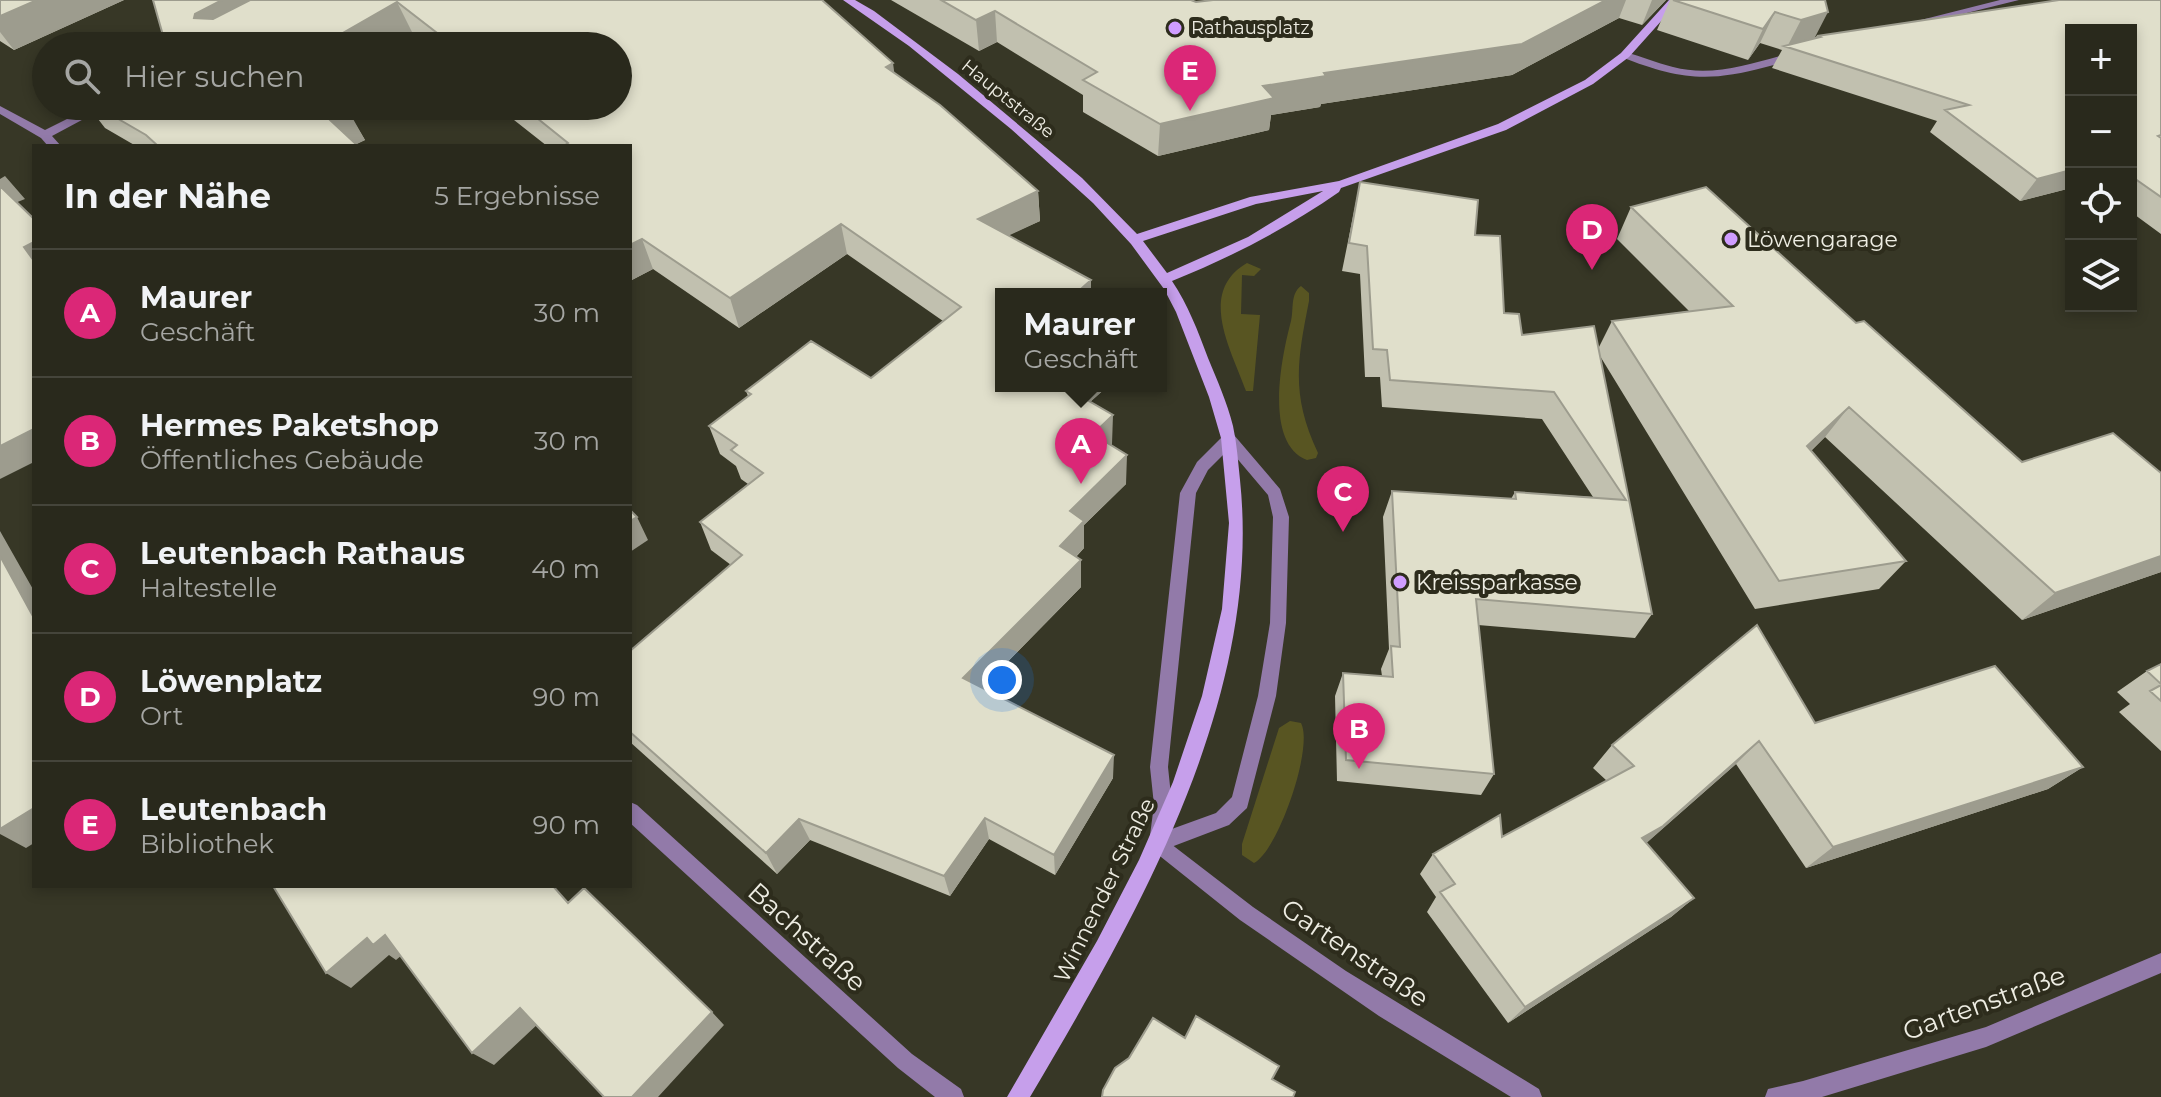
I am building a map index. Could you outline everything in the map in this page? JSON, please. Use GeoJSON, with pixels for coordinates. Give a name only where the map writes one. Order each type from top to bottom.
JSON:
{"type":"FeatureCollection","features":[{"type":"Feature","properties":{"kind":"street","name":"Hauptstraße"},"geometry":{"type":"LineString","coordinates":[[848,0],[974,91],[1058,164],[1134,240]]}},
{"type":"Feature","properties":{"kind":"street"},"geometry":{"type":"LineString","coordinates":[[1134,240],[1254,200],[1341,184],[1502,127],[1547,107],[1625,55],[1675,0]]}},
{"type":"Feature","properties":{"kind":"street"},"geometry":{"type":"LineString","coordinates":[[1890,29],[2014,0]]}},
{"type":"Feature","properties":{"kind":"street"},"geometry":{"type":"LineString","coordinates":[[1625,55],[1702,78],[1721,77],[1806,51]]}},
{"type":"Feature","properties":{"kind":"street"},"geometry":{"type":"LineString","coordinates":[[0,109],[45,135],[53,144]]}},
{"type":"Feature","properties":{"kind":"street"},"geometry":{"type":"LineString","coordinates":[[45,135],[74,120]]}},
{"type":"Feature","properties":{"kind":"street"},"geometry":{"type":"LineString","coordinates":[[1164,279],[1245,246],[1283,225],[1341,184]]}},
{"type":"Feature","properties":{"kind":"street","name":"Winnender Straße"},"geometry":{"type":"LineString","coordinates":[[1018,1097],[1078,999],[1158,843],[1205,715],[1227,623],[1234,565],[1229,439],[1189,327],[1164,279],[1134,240]]}},
{"type":"Feature","properties":{"kind":"street"},"geometry":{"type":"LineString","coordinates":[[1229,439],[1275,493],[1281,517],[1279,608],[1267,696],[1240,802],[1222,819],[1158,843],[1163,805],[1159,767],[1188,493],[1202,466],[1229,439]]}},
{"type":"Feature","properties":{"kind":"street","name":"Bachstraße"},"geometry":{"type":"LineString","coordinates":[[632,813],[905,1061],[953,1097]]}},
{"type":"Feature","properties":{"kind":"street","name":"Gartenstraße"},"geometry":{"type":"LineString","coordinates":[[1158,843],[1266,929],[1362,995],[1531,1097]]}},
{"type":"Feature","properties":{"kind":"street","name":"Gartenstraße"},"geometry":{"type":"LineString","coordinates":[[1776,1097],[1803,1092],[1986,1037],[2161,963]]}},
{"type":"Feature","properties":{"kind":"shaded area"},"geometry":{"type":"Polygon","coordinates":[[[1247,263],[1261,269],[1254,276],[1242,275],[1241,314],[1260,315],[1253,391],[1246,391],[1233,357],[1222,322],[1221,305],[1224,289],[1232,275],[1247,263]]]}},
{"type":"Feature","properties":{"kind":"shaded area"},"geometry":{"type":"Polygon","coordinates":[[[1301,286],[1309,293],[1309,301],[1299,361],[1300,396],[1318,453],[1316,458],[1307,460],[1293,451],[1285,436],[1279,397],[1294,297],[1301,286]]]}},
{"type":"Feature","properties":{"kind":"shaded area"},"geometry":{"type":"Polygon","coordinates":[[[1290,721],[1301,723],[1304,735],[1298,775],[1283,820],[1263,855],[1254,863],[1242,855],[1242,844],[1279,728],[1290,721]]]}},
{"type":"Feature","properties":{"kind":"building"},"geometry":{"type":"Polygon","coordinates":[[[0,0],[37,0],[0,16],[0,0]]]}},
{"type":"Feature","properties":{"kind":"building"},"geometry":{"type":"Polygon","coordinates":[[[153,0],[222,0],[195,14],[194,18],[213,19],[250,0],[822,0],[893,63],[886,67],[940,105],[1038,191],[978,219],[1091,280],[1082,288],[995,288],[995,392],[1073,392],[1113,415],[1093,434],[1127,455],[1070,511],[1084,521],[1060,546],[1081,560],[963,678],[1114,755],[1054,855],[985,818],[944,876],[799,819],[766,853],[632,734],[632,649],[742,555],[700,522],[763,473],[731,450],[737,445],[709,426],[751,394],[746,391],[811,341],[871,378],[961,307],[841,224],[730,298],[642,239],[632,244],[632,144],[567,144],[539,120],[632,120],[632,32],[436,32],[397,2],[344,32],[162,32],[153,0]]]}},
{"type":"Feature","properties":{"kind":"building"},"geometry":{"type":"Polygon","coordinates":[[[941,0],[1606,0],[1522,44],[1324,73],[1326,76],[1263,86],[1274,98],[1160,124],[1083,80],[1097,72],[995,11],[976,20],[941,0]]]}},
{"type":"Feature","properties":{"kind":"building"},"geometry":{"type":"Polygon","coordinates":[[[1673,0],[1825,0],[1828,12],[1801,20],[1775,12],[1763,29],[1673,0]]]}},
{"type":"Feature","properties":{"kind":"building"},"geometry":{"type":"Polygon","coordinates":[[[2059,0],[2161,0],[2161,135],[2158,136],[2161,138],[2161,197],[2137,180],[2137,24],[2065,24],[2065,172],[2037,179],[1945,110],[1969,105],[1784,46],[1820,37],[1817,36],[2059,0]]]}},
{"type":"Feature","properties":{"kind":"building"},"geometry":{"type":"Polygon","coordinates":[[[120,120],[330,120],[356,144],[156,144],[120,120]]]}},
{"type":"Feature","properties":{"kind":"building"},"geometry":{"type":"Polygon","coordinates":[[[1360,182],[1478,200],[1475,235],[1500,236],[1504,313],[1519,314],[1522,335],[1594,326],[1652,614],[1476,599],[1494,774],[1346,760],[1343,673],[1393,677],[1391,646],[1400,647],[1392,491],[1516,499],[1515,492],[1626,500],[1554,392],[1390,380],[1387,350],[1373,349],[1367,246],[1349,243],[1360,182]]]}},
{"type":"Feature","properties":{"kind":"building"},"geometry":{"type":"Polygon","coordinates":[[[0,186],[32,217],[32,243],[24,247],[32,258],[32,430],[0,446],[0,186]]]}},
{"type":"Feature","properties":{"kind":"building"},"geometry":{"type":"Polygon","coordinates":[[[1706,187],[1856,323],[1864,321],[2022,462],[2113,433],[2161,473],[2161,556],[2055,593],[1849,407],[1807,446],[1906,561],[1779,581],[1612,321],[1733,306],[1631,207],[1706,187]]]}},
{"type":"Feature","properties":{"kind":"building"},"geometry":{"type":"Polygon","coordinates":[[[0,556],[32,614],[32,809],[0,829],[0,556]]]}},
{"type":"Feature","properties":{"kind":"building"},"geometry":{"type":"Polygon","coordinates":[[[1757,625],[1815,723],[1995,666],[2083,767],[1833,847],[1759,741],[1663,826],[1642,838],[1694,898],[1525,1007],[1440,892],[1455,884],[1433,854],[1500,815],[1502,837],[1634,766],[1612,745],[1757,625]]]}},
{"type":"Feature","properties":{"kind":"building"},"geometry":{"type":"Polygon","coordinates":[[[2161,664],[2161,684],[2147,671],[2161,664]]]}},
{"type":"Feature","properties":{"kind":"building"},"geometry":{"type":"Polygon","coordinates":[[[2161,685],[2161,701],[2150,691],[2161,685]]]}},
{"type":"Feature","properties":{"kind":"building"},"geometry":{"type":"Polygon","coordinates":[[[274,888],[555,888],[568,903],[584,888],[712,1012],[632,1097],[604,1097],[520,1008],[472,1053],[385,935],[373,945],[367,938],[326,973],[274,888]]]}},
{"type":"Feature","properties":{"kind":"building"},"geometry":{"type":"Polygon","coordinates":[[[1196,1016],[1279,1066],[1272,1079],[1295,1092],[1293,1097],[1102,1097],[1115,1068],[1129,1058],[1153,1018],[1185,1038],[1196,1016]]]}},
{"type":"Feature","properties":{"kind":"place","name":"Rathausplatz"},"geometry":{"type":"Point","coordinates":[1175,28]}},
{"type":"Feature","properties":{"kind":"place","name":"Leutenbach"},"geometry":{"type":"Point","coordinates":[1190,111]}},
{"type":"Feature","properties":{"kind":"place","name":"Löwengarage"},"geometry":{"type":"Point","coordinates":[1731,239]}},
{"type":"Feature","properties":{"kind":"place","name":"Löwenplatz"},"geometry":{"type":"Point","coordinates":[1592,270]}},
{"type":"Feature","properties":{"kind":"place","name":"Maurer"},"geometry":{"type":"Point","coordinates":[1081,484]}},
{"type":"Feature","properties":{"kind":"place","name":"Leutenbach Rathaus"},"geometry":{"type":"Point","coordinates":[1343,532]}},
{"type":"Feature","properties":{"kind":"place","name":"Kreissparkasse"},"geometry":{"type":"Point","coordinates":[1400,582]}},
{"type":"Feature","properties":{"kind":"place","name":"Hermes Paketshop"},"geometry":{"type":"Point","coordinates":[1359,769]}}]}
